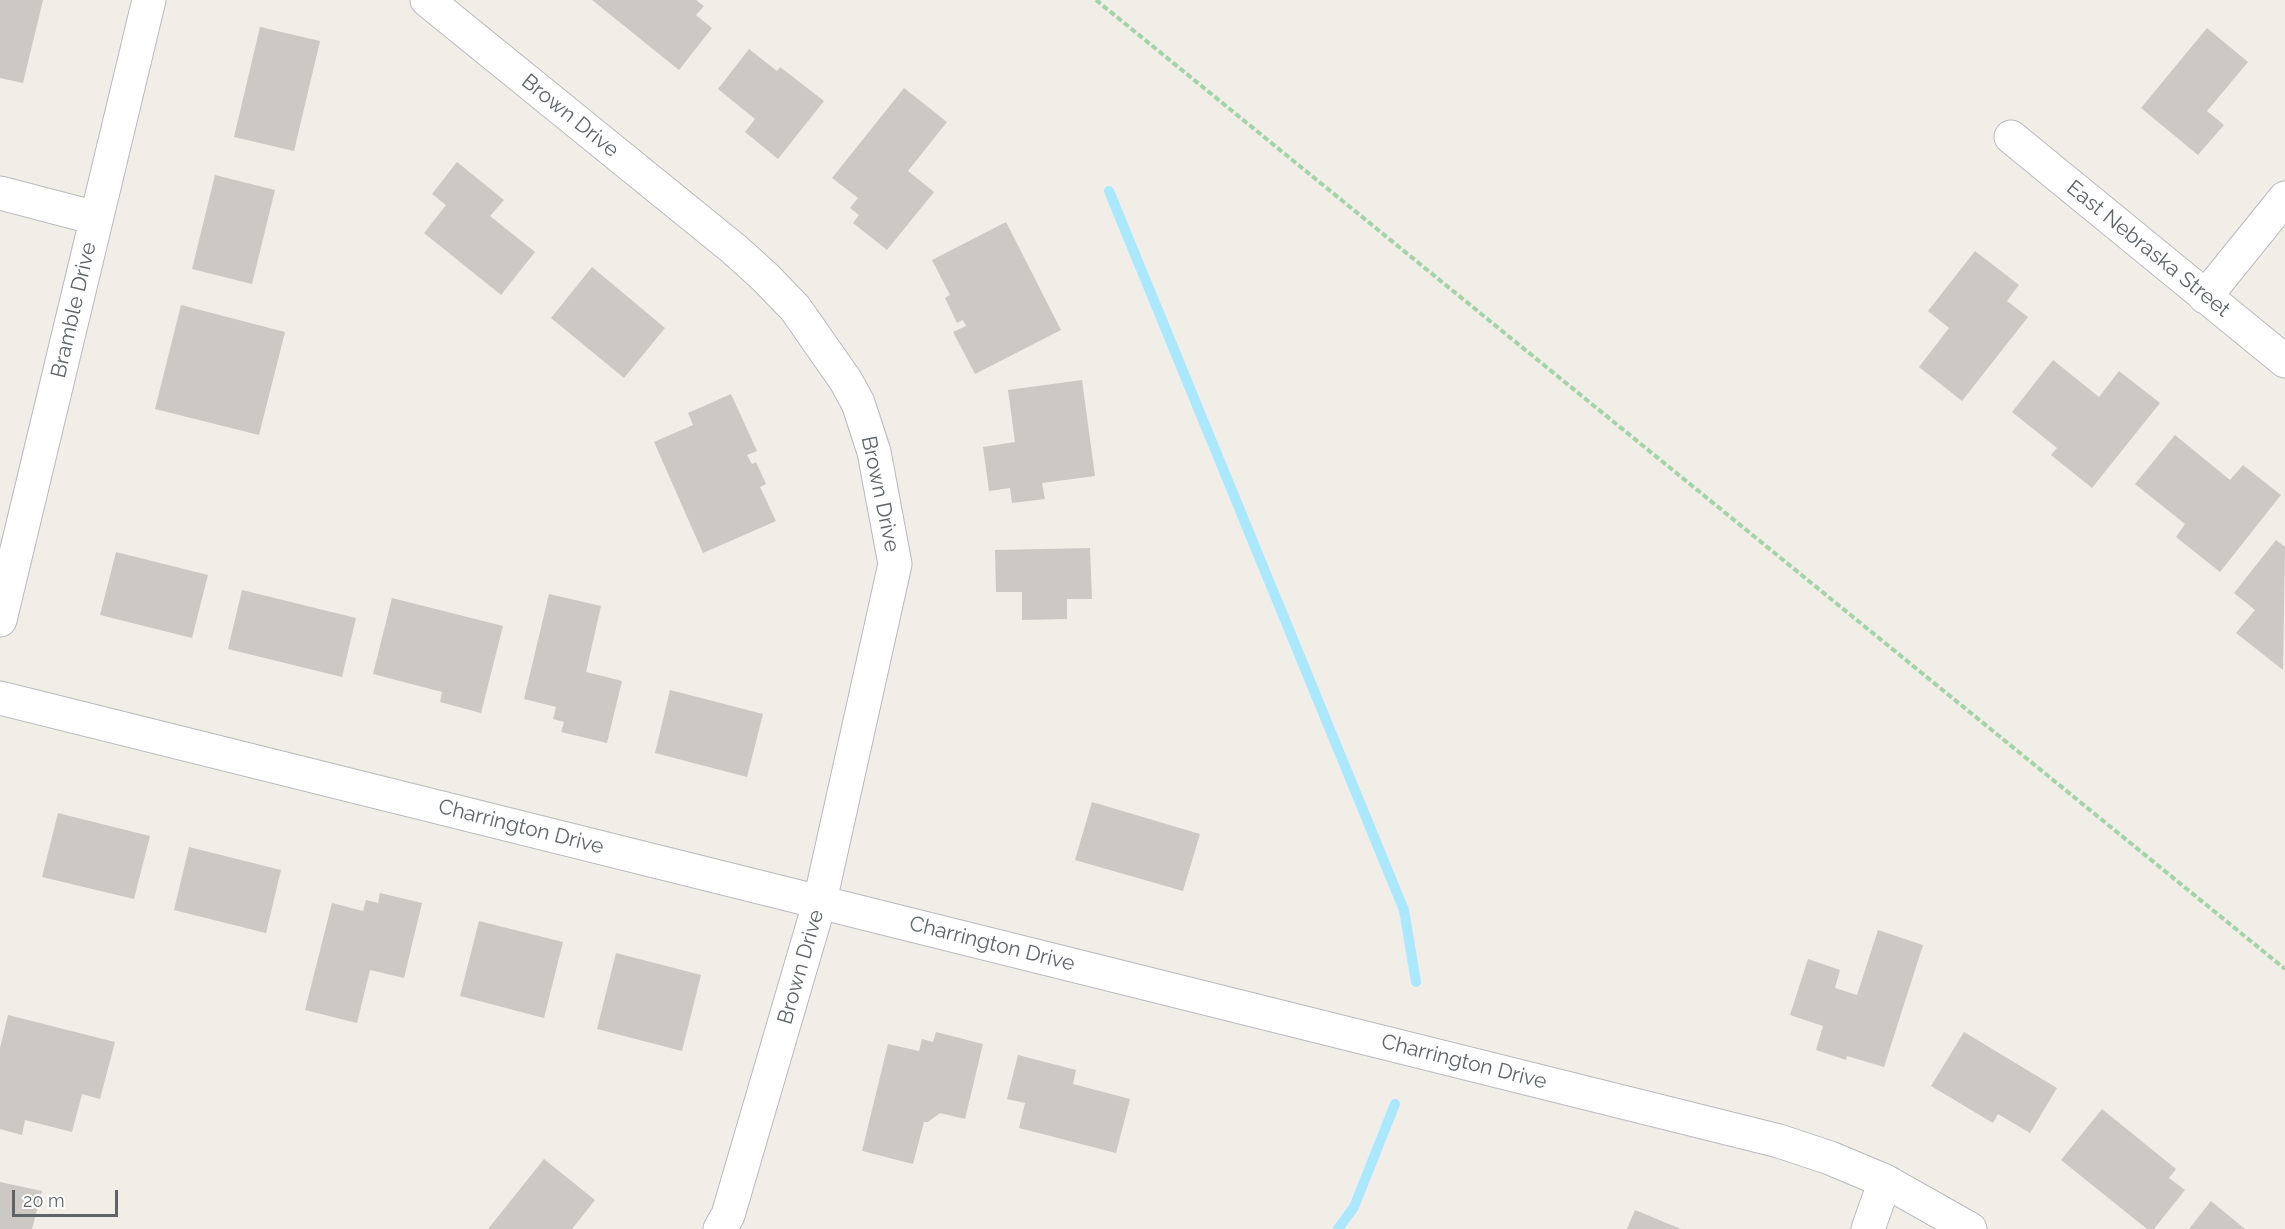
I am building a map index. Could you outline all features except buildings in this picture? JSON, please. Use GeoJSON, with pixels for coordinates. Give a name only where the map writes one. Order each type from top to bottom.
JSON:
{"type":"FeatureCollection","features":[{"type":"Feature","properties":{"kind":"street","name":"Bramble Drive"},"geometry":{"type":"LineString","coordinates":[[0,620],[149,0]]}},
{"type":"Feature","properties":{"kind":"street","name":"Brown Drive"},"geometry":{"type":"LineString","coordinates":[[427,0],[734,249],[765,277],[795,308],[846,381],[858,403],[873,452],[895,564],[820,901],[728,1215],[720,1229]]}},
{"type":"Feature","properties":{"kind":"street","name":"East Nebraska Street"},"geometry":{"type":"LineString","coordinates":[[2011,137],[2285,361]]}},
{"type":"Feature","properties":{"kind":"street"},"geometry":{"type":"LineString","coordinates":[[0,193],[96,218]]}},
{"type":"Feature","properties":{"kind":"street"},"geometry":{"type":"LineString","coordinates":[[2205,297],[2285,198]]}},
{"type":"Feature","properties":{"kind":"street","name":"Charrington Drive"},"geometry":{"type":"LineString","coordinates":[[0,698],[1779,1141],[1830,1158],[1886,1181],[1970,1229]]}},
{"type":"Feature","properties":{"kind":"street"},"geometry":{"type":"LineString","coordinates":[[1868,1229],[1886,1181]]}},
{"type":"Feature","properties":{"kind":"path"},"geometry":{"type":"LineString","coordinates":[[1096,0],[2285,969]]}},
{"type":"Feature","properties":{"kind":"waterway"},"geometry":{"type":"LineString","coordinates":[[1109,191],[1404,910],[1416,982]]}},
{"type":"Feature","properties":{"kind":"waterway"},"geometry":{"type":"LineString","coordinates":[[1338,1229],[1354,1207],[1395,1104]]}}]}
